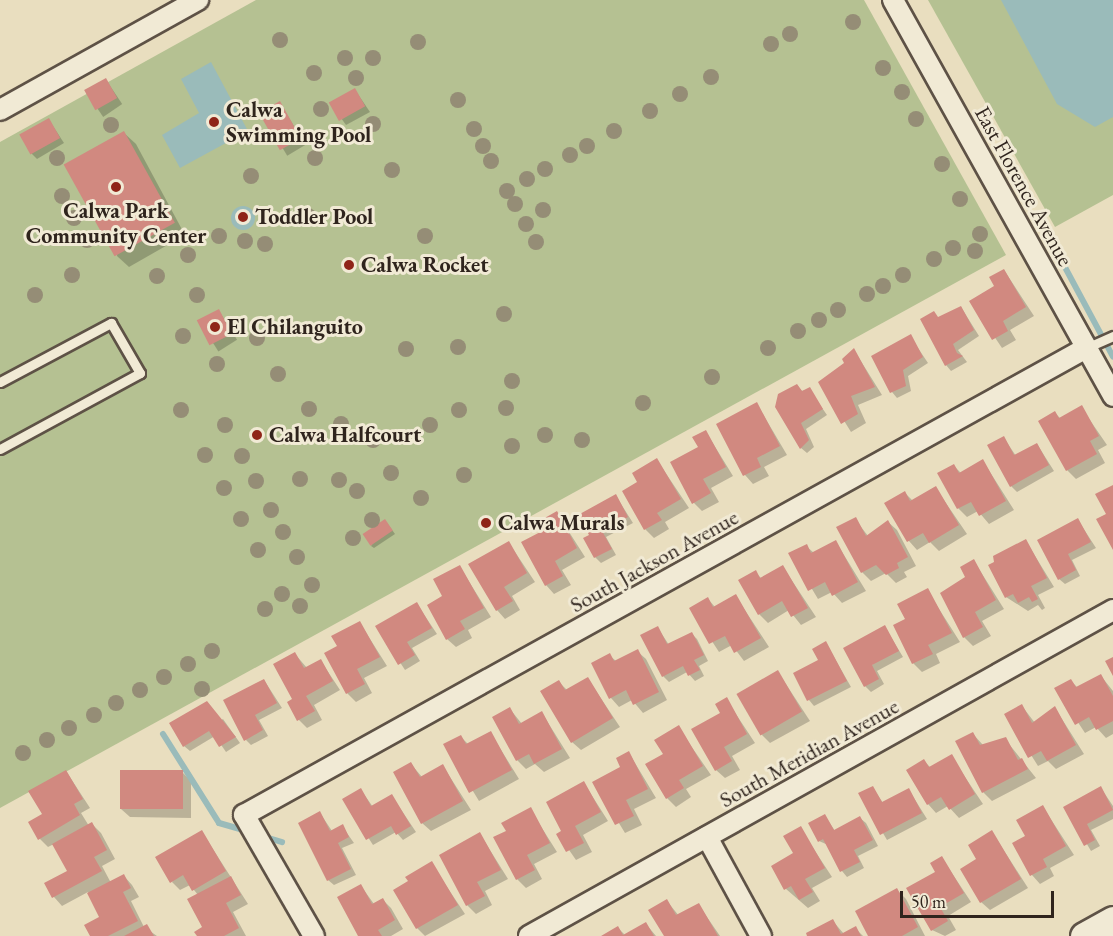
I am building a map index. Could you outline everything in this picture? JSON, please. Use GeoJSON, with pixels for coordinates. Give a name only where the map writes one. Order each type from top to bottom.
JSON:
{"type":"FeatureCollection","features":[{"type":"Feature","properties":{"kind":"main road"},"geometry":{"type":"LineString","coordinates":[[1084,936],[1113,920]]}},
{"type":"Feature","properties":{"kind":"street"},"geometry":{"type":"LineString","coordinates":[[0,110],[198,0]]}},
{"type":"Feature","properties":{"kind":"street","name":"East Florence Avenue"},"geometry":{"type":"LineString","coordinates":[[893,0],[1113,396]]}},
{"type":"Feature","properties":{"kind":"street","name":"South Jackson Avenue"},"geometry":{"type":"LineString","coordinates":[[313,935],[244,815],[1086,348]]}},
{"type":"Feature","properties":{"kind":"street","name":"South Meridian Avenue"},"geometry":{"type":"LineString","coordinates":[[529,936],[1113,610]]}},
{"type":"Feature","properties":{"kind":"street"},"geometry":{"type":"LineString","coordinates":[[707,837],[761,936]]}},
{"type":"Feature","properties":{"kind":"lane"},"geometry":{"type":"LineString","coordinates":[[0,382],[111,322],[140,373],[0,449]]}},
{"type":"Feature","properties":{"kind":"lane"},"geometry":{"type":"LineString","coordinates":[[1086,348],[1113,336]]}},
{"type":"Feature","properties":{"kind":"green space"},"geometry":{"type":"Polygon","coordinates":[[[256,0],[864,0],[1006,255],[0,808],[0,142],[256,0]]]}},
{"type":"Feature","properties":{"kind":"green space"},"geometry":{"type":"Polygon","coordinates":[[[928,0],[1113,0],[1113,195],[1055,227],[928,0]]]}},
{"type":"Feature","properties":{"kind":"water"},"geometry":{"type":"Polygon","coordinates":[[[1001,0],[1113,0],[1113,117],[1095,127],[1057,104],[1001,0]]]}},
{"type":"Feature","properties":{"kind":"water","name":"Calwa Swimming Pool"},"geometry":{"type":"Polygon","coordinates":[[[211,62],[248,131],[180,168],[162,135],[199,113],[181,79],[211,62]]]}},
{"type":"Feature","properties":{"kind":"water","name":"Toddler Pool"},"geometry":{"type":"Polygon","coordinates":[[[243,206],[251,210],[255,218],[251,226],[243,230],[235,226],[231,218],[235,210],[243,206]]]}},
{"type":"Feature","properties":{"kind":"building"},"geometry":{"type":"Polygon","coordinates":[[[106,78],[117,98],[95,110],[84,90],[106,78]]]}},
{"type":"Feature","properties":{"kind":"building"},"geometry":{"type":"Polygon","coordinates":[[[355,88],[365,106],[339,121],[329,103],[355,88]]]}},
{"type":"Feature","properties":{"kind":"building"},"geometry":{"type":"Polygon","coordinates":[[[280,101],[301,139],[280,150],[259,113],[280,101]]]}},
{"type":"Feature","properties":{"kind":"building"},"geometry":{"type":"Polygon","coordinates":[[[49,118],[60,138],[30,155],[19,134],[49,118]]]}},
{"type":"Feature","properties":{"kind":"building","name":"Calwa Park Community Center"},"geometry":{"type":"Polygon","coordinates":[[[124,131],[175,223],[115,256],[64,164],[124,131]]]}},
{"type":"Feature","properties":{"kind":"building"},"geometry":{"type":"Polygon","coordinates":[[[1004,269],[1026,307],[1003,321],[1008,331],[992,340],[969,301],[994,286],[989,277],[1004,269]]]}},
{"type":"Feature","properties":{"kind":"building"},"geometry":{"type":"Polygon","coordinates":[[[961,306],[974,330],[953,344],[957,353],[963,356],[945,366],[920,319],[934,311],[938,317],[961,306]]]}},
{"type":"Feature","properties":{"kind":"building","name":"El Chilanguito"},"geometry":{"type":"Polygon","coordinates":[[[219,309],[232,334],[209,345],[197,320],[219,309]]]}},
{"type":"Feature","properties":{"kind":"building"},"geometry":{"type":"Polygon","coordinates":[[[911,334],[923,357],[903,370],[906,386],[890,393],[871,356],[911,334]]]}},
{"type":"Feature","properties":{"kind":"building"},"geometry":{"type":"Polygon","coordinates":[[[854,348],[875,387],[851,396],[858,414],[841,424],[818,382],[844,363],[842,359],[854,348]]]}},
{"type":"Feature","properties":{"kind":"building"},"geometry":{"type":"Polygon","coordinates":[[[797,384],[802,391],[810,387],[823,409],[801,423],[809,440],[800,449],[775,407],[778,394],[797,384]]]}},
{"type":"Feature","properties":{"kind":"building"},"geometry":{"type":"Polygon","coordinates":[[[757,402],[780,446],[757,458],[761,467],[743,476],[716,424],[757,402]]]}},
{"type":"Feature","properties":{"kind":"building"},"geometry":{"type":"Polygon","coordinates":[[[1082,405],[1099,436],[1090,441],[1097,454],[1066,471],[1038,421],[1055,411],[1059,418],[1082,405]]]}},
{"type":"Feature","properties":{"kind":"building"},"geometry":{"type":"Polygon","coordinates":[[[706,430],[726,467],[703,479],[711,493],[692,504],[670,462],[698,447],[692,437],[706,430]]]}},
{"type":"Feature","properties":{"kind":"building"},"geometry":{"type":"Polygon","coordinates":[[[1004,436],[1014,455],[1037,443],[1049,465],[1010,487],[987,445],[1004,436]]]}},
{"type":"Feature","properties":{"kind":"building"},"geometry":{"type":"Polygon","coordinates":[[[657,458],[681,499],[657,513],[662,520],[644,530],[622,491],[637,482],[632,473],[657,458]]]}},
{"type":"Feature","properties":{"kind":"building"},"geometry":{"type":"Polygon","coordinates":[[[983,459],[1006,501],[979,516],[971,502],[957,509],[937,473],[954,464],[959,473],[983,459]]]}},
{"type":"Feature","properties":{"kind":"building"},"geometry":{"type":"Polygon","coordinates":[[[1113,485],[1113,550],[1096,519],[1106,514],[1095,494],[1113,485]]]}},
{"type":"Feature","properties":{"kind":"building"},"geometry":{"type":"Polygon","coordinates":[[[936,486],[959,525],[929,543],[923,533],[907,542],[884,503],[905,491],[910,501],[936,486]]]}},
{"type":"Feature","properties":{"kind":"building"},"geometry":{"type":"Polygon","coordinates":[[[616,494],[628,517],[602,531],[612,549],[594,558],[583,538],[589,535],[578,515],[616,494]]]}},
{"type":"Feature","properties":{"kind":"building"},"geometry":{"type":"Polygon","coordinates":[[[557,511],[577,548],[555,561],[563,576],[545,586],[521,542],[548,528],[543,519],[557,511]]]}},
{"type":"Feature","properties":{"kind":"building"},"geometry":{"type":"Polygon","coordinates":[[[856,517],[866,536],[888,520],[908,557],[897,563],[899,568],[886,575],[876,565],[861,573],[836,527],[856,517]]]}},
{"type":"Feature","properties":{"kind":"building"},"geometry":{"type":"Polygon","coordinates":[[[1078,518],[1091,542],[1068,554],[1076,570],[1058,580],[1037,540],[1078,518]]]}},
{"type":"Feature","properties":{"kind":"building"},"geometry":{"type":"Polygon","coordinates":[[[385,519],[393,531],[370,546],[363,534],[385,519]]]}},
{"type":"Feature","properties":{"kind":"building"},"geometry":{"type":"Polygon","coordinates":[[[1026,539],[1047,578],[1031,586],[1038,599],[1032,602],[1029,597],[1018,603],[1013,594],[1005,598],[988,565],[994,562],[993,556],[1026,539]]]}},
{"type":"Feature","properties":{"kind":"building"},"geometry":{"type":"Polygon","coordinates":[[[836,540],[858,582],[832,596],[825,582],[808,591],[788,553],[807,544],[811,553],[836,540]]]}},
{"type":"Feature","properties":{"kind":"building"},"geometry":{"type":"Polygon","coordinates":[[[509,541],[527,573],[504,587],[513,601],[496,611],[468,564],[509,541]]]}},
{"type":"Feature","properties":{"kind":"building"},"geometry":{"type":"Polygon","coordinates":[[[974,559],[996,600],[975,612],[983,627],[963,638],[940,593],[965,577],[960,567],[974,559]]]}},
{"type":"Feature","properties":{"kind":"building"},"geometry":{"type":"Polygon","coordinates":[[[460,565],[484,608],[460,621],[465,629],[446,640],[427,605],[442,596],[433,579],[460,565]]]}},
{"type":"Feature","properties":{"kind":"building"},"geometry":{"type":"Polygon","coordinates":[[[783,565],[808,608],[791,617],[782,601],[758,615],[738,580],[756,570],[760,578],[783,565]]]}},
{"type":"Feature","properties":{"kind":"building"},"geometry":{"type":"Polygon","coordinates":[[[928,588],[952,633],[928,645],[933,654],[912,664],[893,625],[905,619],[897,604],[928,588]]]}},
{"type":"Feature","properties":{"kind":"building"},"geometry":{"type":"Polygon","coordinates":[[[736,594],[761,638],[734,653],[725,636],[709,644],[689,608],[708,597],[713,607],[736,594]]]}},
{"type":"Feature","properties":{"kind":"building"},"geometry":{"type":"Polygon","coordinates":[[[417,602],[432,628],[407,642],[415,655],[398,665],[375,626],[417,602]]]}},
{"type":"Feature","properties":{"kind":"building"},"geometry":{"type":"Polygon","coordinates":[[[360,621],[380,657],[357,669],[365,684],[346,694],[324,653],[337,646],[331,636],[360,621]]]}},
{"type":"Feature","properties":{"kind":"building"},"geometry":{"type":"Polygon","coordinates":[[[885,625],[899,651],[872,665],[879,679],[864,687],[843,648],[885,625]]]}},
{"type":"Feature","properties":{"kind":"building"},"geometry":{"type":"Polygon","coordinates":[[[658,626],[667,644],[692,632],[704,655],[694,660],[700,670],[688,676],[683,666],[662,677],[640,635],[658,626]]]}},
{"type":"Feature","properties":{"kind":"building"},"geometry":{"type":"Polygon","coordinates":[[[826,641],[847,681],[807,701],[793,673],[818,660],[812,649],[826,641]]]}},
{"type":"Feature","properties":{"kind":"building"},"geometry":{"type":"Polygon","coordinates":[[[638,649],[659,692],[633,705],[626,690],[609,699],[591,663],[610,653],[614,661],[638,649]]]}},
{"type":"Feature","properties":{"kind":"building"},"geometry":{"type":"Polygon","coordinates":[[[295,652],[304,668],[321,659],[333,681],[306,696],[315,711],[297,721],[287,702],[292,699],[273,664],[295,652]]]}},
{"type":"Feature","properties":{"kind":"building"},"geometry":{"type":"Polygon","coordinates":[[[1113,657],[1113,676],[1105,661],[1113,657]]]}},
{"type":"Feature","properties":{"kind":"building"},"geometry":{"type":"Polygon","coordinates":[[[778,670],[802,712],[760,736],[736,694],[778,670]]]}},
{"type":"Feature","properties":{"kind":"building"},"geometry":{"type":"Polygon","coordinates":[[[1101,674],[1113,696],[1113,721],[1096,730],[1089,717],[1075,725],[1054,688],[1071,679],[1076,687],[1101,674]]]}},
{"type":"Feature","properties":{"kind":"building"},"geometry":{"type":"Polygon","coordinates":[[[588,677],[613,718],[571,743],[540,691],[559,680],[565,690],[588,677]]]}},
{"type":"Feature","properties":{"kind":"building"},"geometry":{"type":"Polygon","coordinates":[[[264,679],[277,703],[255,715],[263,730],[244,741],[223,700],[264,679]]]}},
{"type":"Feature","properties":{"kind":"building"},"geometry":{"type":"Polygon","coordinates":[[[727,697],[747,734],[724,747],[732,761],[715,771],[691,729],[720,713],[715,704],[727,697]]]}},
{"type":"Feature","properties":{"kind":"building"},"geometry":{"type":"Polygon","coordinates":[[[207,701],[236,737],[219,747],[209,731],[183,747],[169,723],[207,701]]]}},
{"type":"Feature","properties":{"kind":"building"},"geometry":{"type":"Polygon","coordinates":[[[1022,704],[1032,723],[1055,706],[1076,745],[1047,761],[1041,751],[1028,758],[1004,714],[1022,704]]]}},
{"type":"Feature","properties":{"kind":"building"},"geometry":{"type":"Polygon","coordinates":[[[510,707],[519,724],[542,711],[562,749],[534,764],[529,754],[516,761],[492,717],[510,707]]]}},
{"type":"Feature","properties":{"kind":"building"},"geometry":{"type":"Polygon","coordinates":[[[679,725],[703,766],[679,780],[684,788],[666,799],[645,764],[663,754],[654,740],[679,725]]]}},
{"type":"Feature","properties":{"kind":"building"},"geometry":{"type":"Polygon","coordinates":[[[491,731],[512,770],[469,793],[443,744],[461,735],[466,744],[491,731]]]}},
{"type":"Feature","properties":{"kind":"building"},"geometry":{"type":"Polygon","coordinates":[[[973,732],[980,745],[1006,737],[1018,760],[1022,758],[1028,769],[982,793],[955,741],[973,732]]]}},
{"type":"Feature","properties":{"kind":"building"},"geometry":{"type":"Polygon","coordinates":[[[629,751],[648,789],[626,800],[634,816],[615,825],[592,782],[620,767],[616,758],[629,751]]]}},
{"type":"Feature","properties":{"kind":"building"},"geometry":{"type":"Polygon","coordinates":[[[952,754],[975,794],[949,810],[941,797],[927,805],[906,770],[924,759],[929,767],[952,754]]]}},
{"type":"Feature","properties":{"kind":"building"},"geometry":{"type":"Polygon","coordinates":[[[411,762],[420,777],[443,764],[463,801],[421,824],[393,772],[411,762]]]}},
{"type":"Feature","properties":{"kind":"building"},"geometry":{"type":"Polygon","coordinates":[[[66,770],[83,799],[74,804],[80,815],[38,840],[28,822],[42,814],[28,791],[66,770]]]}},
{"type":"Feature","properties":{"kind":"building"},"geometry":{"type":"Polygon","coordinates":[[[120,770],[183,770],[183,809],[120,809],[120,770]]]}},
{"type":"Feature","properties":{"kind":"building"},"geometry":{"type":"Polygon","coordinates":[[[584,781],[601,812],[575,826],[584,843],[566,852],[556,834],[561,831],[546,802],[584,781]]]}},
{"type":"Feature","properties":{"kind":"building"},"geometry":{"type":"Polygon","coordinates":[[[873,786],[882,802],[909,788],[922,813],[880,835],[858,793],[873,786]]]}},
{"type":"Feature","properties":{"kind":"building"},"geometry":{"type":"Polygon","coordinates":[[[1101,786],[1113,810],[1087,824],[1095,840],[1084,846],[1063,807],[1101,786]]]}},
{"type":"Feature","properties":{"kind":"building"},"geometry":{"type":"Polygon","coordinates":[[[361,788],[371,806],[392,794],[411,826],[396,835],[391,826],[366,840],[342,799],[361,788]]]}},
{"type":"Feature","properties":{"kind":"building"},"geometry":{"type":"Polygon","coordinates":[[[1043,805],[1066,846],[1043,859],[1047,867],[1030,876],[1012,843],[1025,836],[1016,820],[1043,805]]]}},
{"type":"Feature","properties":{"kind":"building"},"geometry":{"type":"Polygon","coordinates":[[[531,807],[550,843],[527,855],[535,870],[516,880],[493,837],[506,831],[501,823],[531,807]]]}},
{"type":"Feature","properties":{"kind":"building"},"geometry":{"type":"Polygon","coordinates":[[[320,811],[330,831],[343,824],[349,837],[338,843],[351,869],[327,881],[298,823],[320,811]]]}},
{"type":"Feature","properties":{"kind":"building"},"geometry":{"type":"Polygon","coordinates":[[[825,814],[834,830],[860,816],[873,840],[854,850],[860,862],[840,872],[823,839],[818,842],[808,823],[825,814]]]}},
{"type":"Feature","properties":{"kind":"building"},"geometry":{"type":"Polygon","coordinates":[[[92,822],[107,850],[94,857],[102,871],[52,898],[44,883],[67,871],[52,844],[92,822]]]}},
{"type":"Feature","properties":{"kind":"building"},"geometry":{"type":"Polygon","coordinates":[[[801,826],[825,868],[805,879],[813,892],[799,900],[791,886],[784,890],[771,866],[793,853],[783,836],[801,826]]]}},
{"type":"Feature","properties":{"kind":"building"},"geometry":{"type":"Polygon","coordinates":[[[202,830],[226,871],[192,891],[183,875],[170,883],[155,857],[202,830]]]}},
{"type":"Feature","properties":{"kind":"building"},"geometry":{"type":"Polygon","coordinates":[[[992,830],[1021,879],[980,903],[960,869],[976,859],[968,845],[992,830]]]}},
{"type":"Feature","properties":{"kind":"building"},"geometry":{"type":"Polygon","coordinates":[[[480,832],[501,870],[477,882],[485,896],[466,906],[439,855],[480,832]]]}},
{"type":"Feature","properties":{"kind":"building"},"geometry":{"type":"Polygon","coordinates":[[[942,856],[964,893],[940,907],[948,921],[931,931],[906,888],[935,872],[930,863],[942,856]]]}},
{"type":"Feature","properties":{"kind":"building"},"geometry":{"type":"Polygon","coordinates":[[[432,861],[458,905],[416,929],[393,890],[408,881],[405,877],[432,861]]]}},
{"type":"Feature","properties":{"kind":"building"},"geometry":{"type":"Polygon","coordinates":[[[124,874],[131,888],[123,892],[138,921],[108,936],[90,936],[84,925],[99,917],[87,893],[124,874]]]}},
{"type":"Feature","properties":{"kind":"building"},"geometry":{"type":"Polygon","coordinates":[[[231,876],[241,895],[226,903],[239,928],[224,936],[197,936],[194,932],[202,927],[187,899],[231,876]]]}},
{"type":"Feature","properties":{"kind":"building"},"geometry":{"type":"Polygon","coordinates":[[[361,884],[372,904],[383,898],[395,920],[378,930],[382,936],[358,936],[337,897],[361,884]]]}},
{"type":"Feature","properties":{"kind":"building"},"geometry":{"type":"Polygon","coordinates":[[[897,888],[918,927],[902,936],[868,936],[855,911],[897,888]]]}},
{"type":"Feature","properties":{"kind":"building"},"geometry":{"type":"Polygon","coordinates":[[[667,899],[676,915],[699,903],[718,936],[664,936],[648,910],[667,899]]]}},
{"type":"Feature","properties":{"kind":"building"},"geometry":{"type":"Polygon","coordinates":[[[833,919],[841,934],[856,926],[861,936],[807,936],[806,933],[833,919]]]}},
{"type":"Feature","properties":{"kind":"building"},"geometry":{"type":"Polygon","coordinates":[[[646,922],[654,936],[601,936],[618,926],[623,935],[646,922]]]}},
{"type":"Feature","properties":{"kind":"building"},"geometry":{"type":"Polygon","coordinates":[[[147,924],[154,936],[124,936],[147,924]]]}},
{"type":"Feature","properties":{"kind":"waterway"},"geometry":{"type":"LineString","coordinates":[[1052,243],[1113,357]]}},
{"type":"Feature","properties":{"kind":"waterway"},"geometry":{"type":"LineString","coordinates":[[163,734],[219,823],[247,831]]}},
{"type":"Feature","properties":{"kind":"waterway"},"geometry":{"type":"LineString","coordinates":[[262,836],[282,842]]}},
{"type":"Feature","properties":{"kind":"place","name":"Calwa Swimming Pool"},"geometry":{"type":"Point","coordinates":[214,122]}},
{"type":"Feature","properties":{"kind":"place","name":"Calwa Park Community Center"},"geometry":{"type":"Point","coordinates":[116,187]}},
{"type":"Feature","properties":{"kind":"place","name":"Toddler Pool"},"geometry":{"type":"Point","coordinates":[243,217]}},
{"type":"Feature","properties":{"kind":"place","name":"Calwa Rocket"},"geometry":{"type":"Point","coordinates":[349,265]}},
{"type":"Feature","properties":{"kind":"place","name":"El Chilanguito"},"geometry":{"type":"Point","coordinates":[215,327]}},
{"type":"Feature","properties":{"kind":"place","name":"Calwa Halfcourt"},"geometry":{"type":"Point","coordinates":[257,435]}},
{"type":"Feature","properties":{"kind":"place","name":"Calwa Murals"},"geometry":{"type":"Point","coordinates":[486,523]}}]}
